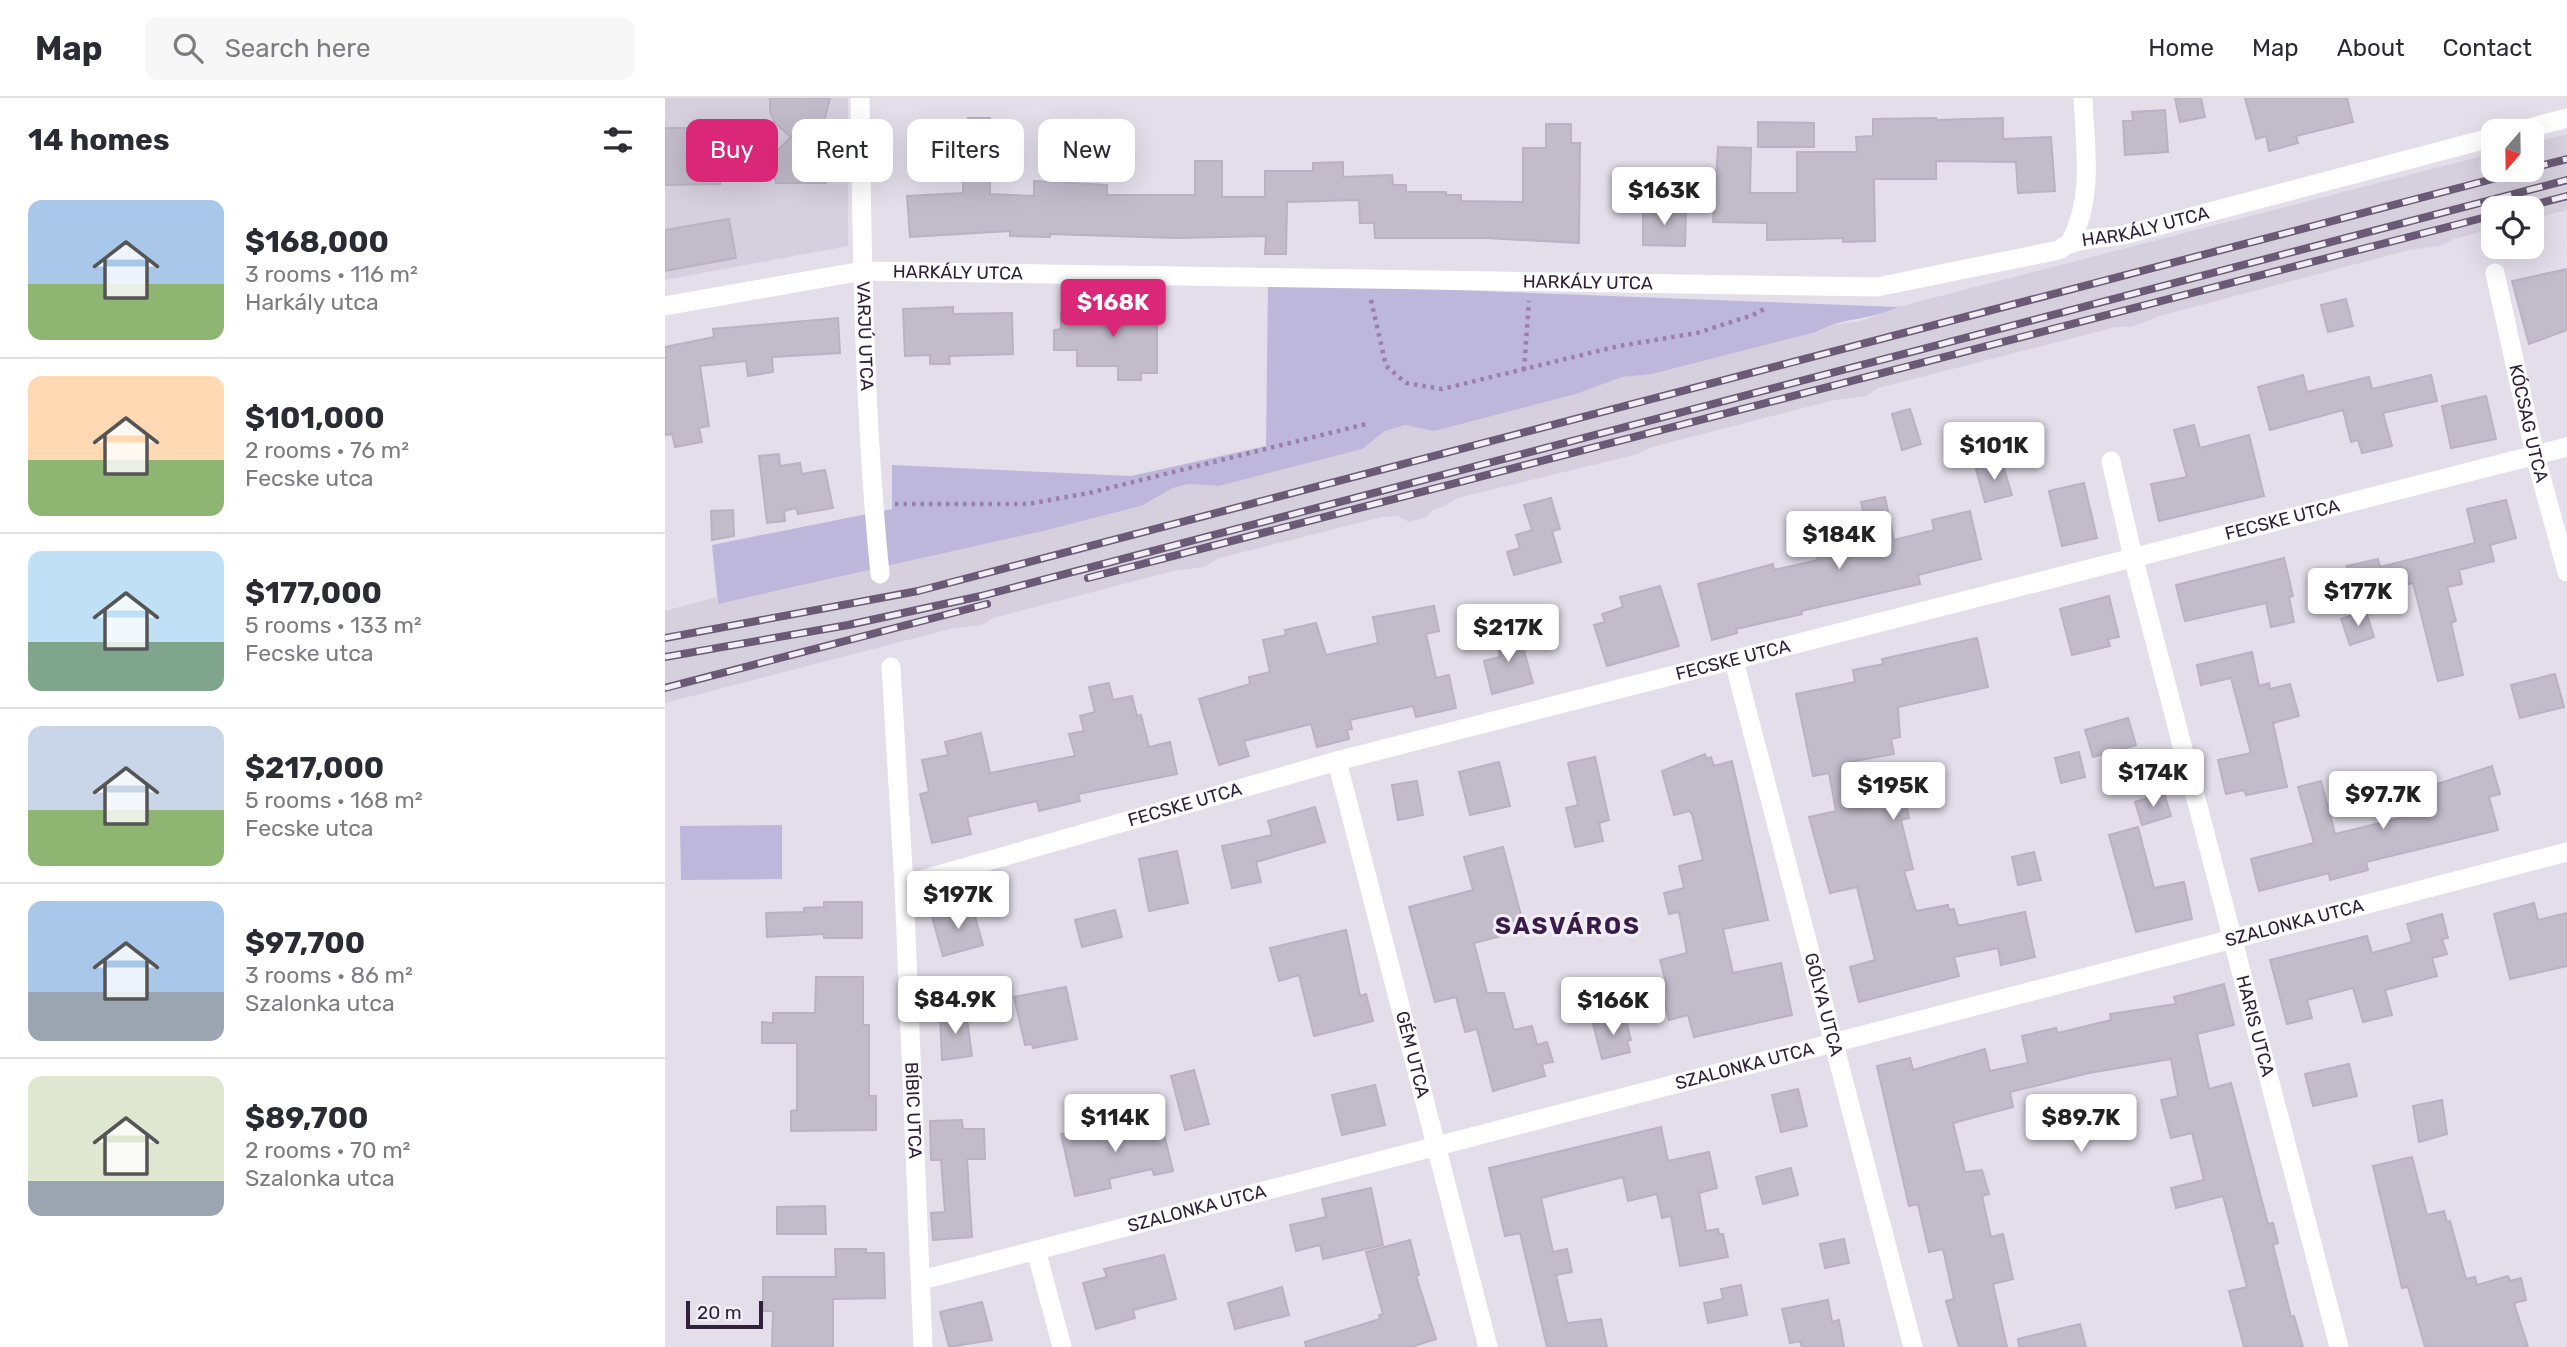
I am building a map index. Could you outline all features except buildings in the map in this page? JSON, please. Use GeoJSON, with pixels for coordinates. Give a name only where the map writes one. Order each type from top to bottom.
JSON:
{"type":"FeatureCollection","features":[{"type":"Feature","properties":{"kind":"street","name":"VARJÚ UTCA"},"geometry":{"type":"LineString","coordinates":[[860,98],[862,271],[873,503],[880,574]]}},
{"type":"Feature","properties":{"kind":"street"},"geometry":{"type":"LineString","coordinates":[[2071,241],[2083,214],[2086,193],[2083,98]]}},
{"type":"Feature","properties":{"kind":"street"},"geometry":{"type":"LineString","coordinates":[[2545,124],[2567,118]]}},
{"type":"Feature","properties":{"kind":"street","name":"HARKÁLY UTCA"},"geometry":{"type":"LineString","coordinates":[[665,306],[862,271],[1877,287],[2059,250],[2071,241],[2093,241],[2123,235],[2481,140]]}},
{"type":"Feature","properties":{"kind":"street","name":"KÓCSAG UTCA"},"geometry":{"type":"LineString","coordinates":[[2495,273],[2535,456],[2567,572]]}},
{"type":"Feature","properties":{"kind":"street","name":"FECSKE UTCA"},"geometry":{"type":"LineString","coordinates":[[904,885],[1337,761],[2567,447]]}},
{"type":"Feature","properties":{"kind":"street","name":"HARIS UTCA"},"geometry":{"type":"LineString","coordinates":[[2111,461],[2133,558],[2231,939],[2339,1347]]}},
{"type":"Feature","properties":{"kind":"street","name":"GÓLYA UTCA"},"geometry":{"type":"LineString","coordinates":[[1734,661],[1913,1347]]}},
{"type":"Feature","properties":{"kind":"street","name":"BÍBIC UTCA"},"geometry":{"type":"LineString","coordinates":[[891,667],[904,885],[923,1347]]}},
{"type":"Feature","properties":{"kind":"street","name":"GÉM UTCA"},"geometry":{"type":"LineString","coordinates":[[1337,761],[1488,1347]]}},
{"type":"Feature","properties":{"kind":"street","name":"SZALONKA UTCA"},"geometry":{"type":"LineString","coordinates":[[922,1280],[2567,852]]}},
{"type":"Feature","properties":{"kind":"street"},"geometry":{"type":"LineString","coordinates":[[1037,1250],[1062,1347]]}},
{"type":"Feature","properties":{"kind":"path"},"geometry":{"type":"LineString","coordinates":[[1366,279],[1386,366],[1406,383],[1442,389],[1619,346],[1697,333],[1753,315],[1765,308],[1773,285]]}},
{"type":"Feature","properties":{"kind":"path"},"geometry":{"type":"LineString","coordinates":[[1524,370],[1531,281]]}},
{"type":"Feature","properties":{"kind":"path"},"geometry":{"type":"LineString","coordinates":[[873,503],[956,506],[1028,504],[1089,493],[1370,423]]}},
{"type":"Feature","properties":{"kind":"shaded area"},"geometry":{"type":"Polygon","coordinates":[[[665,98],[848,98],[848,119],[792,119],[792,182],[848,182],[848,246],[665,280],[665,98]]]}},
{"type":"Feature","properties":{"kind":"shaded area"},"geometry":{"type":"Polygon","coordinates":[[[2567,134],[2567,210],[2544,216],[2544,196],[2481,196],[2481,232],[2440,246],[2409,250],[2159,316],[2131,327],[2116,327],[1878,388],[1866,396],[1834,400],[1652,447],[1638,454],[1457,498],[1432,510],[1427,517],[1409,522],[1398,516],[1382,517],[1219,558],[1204,567],[1173,571],[993,618],[982,625],[950,629],[665,703],[665,611],[716,597],[718,604],[1043,531],[1141,506],[1173,488],[1188,484],[1219,486],[1362,449],[1385,431],[1405,425],[1434,430],[1576,394],[1622,377],[1652,374],[1816,332],[1829,325],[1861,321],[1898,307],[2481,156],[2481,182],[2545,182],[2545,140],[2567,134]]]}},
{"type":"Feature","properties":{"kind":"shaded area"},"geometry":{"type":"Polygon","coordinates":[[[1268,283],[1898,307],[1816,332],[1652,374],[1622,377],[1576,394],[1434,431],[1405,425],[1385,431],[1362,449],[1219,486],[1188,484],[1173,488],[1141,506],[1043,531],[718,604],[712,545],[892,509],[892,465],[1131,476],[1266,446],[1268,283]]]}},
{"type":"Feature","properties":{"kind":"shaded area"},"geometry":{"type":"Polygon","coordinates":[[[782,825],[782,879],[681,880],[680,826],[782,825]]]}},
{"type":"Feature","properties":{"kind":"railway"},"geometry":{"type":"LineString","coordinates":[[2545,165],[2567,159]]}},
{"type":"Feature","properties":{"kind":"railway"},"geometry":{"type":"LineString","coordinates":[[665,657],[848,625],[981,596],[2567,180]]}},
{"type":"Feature","properties":{"kind":"railway"},"geometry":{"type":"LineString","coordinates":[[665,638],[918,591],[2481,182]]}},
{"type":"Feature","properties":{"kind":"railway"},"geometry":{"type":"LineString","coordinates":[[2544,202],[2567,196]]}},
{"type":"Feature","properties":{"kind":"railway"},"geometry":{"type":"LineString","coordinates":[[1088,578],[2481,218]]}},
{"type":"Feature","properties":{"kind":"railway"},"geometry":{"type":"LineString","coordinates":[[665,688],[987,604]]}},
{"type":"Feature","properties":{"kind":"district","name":"SASVÁROS"},"geometry":{"type":"Point","coordinates":[1568,926]}}]}
